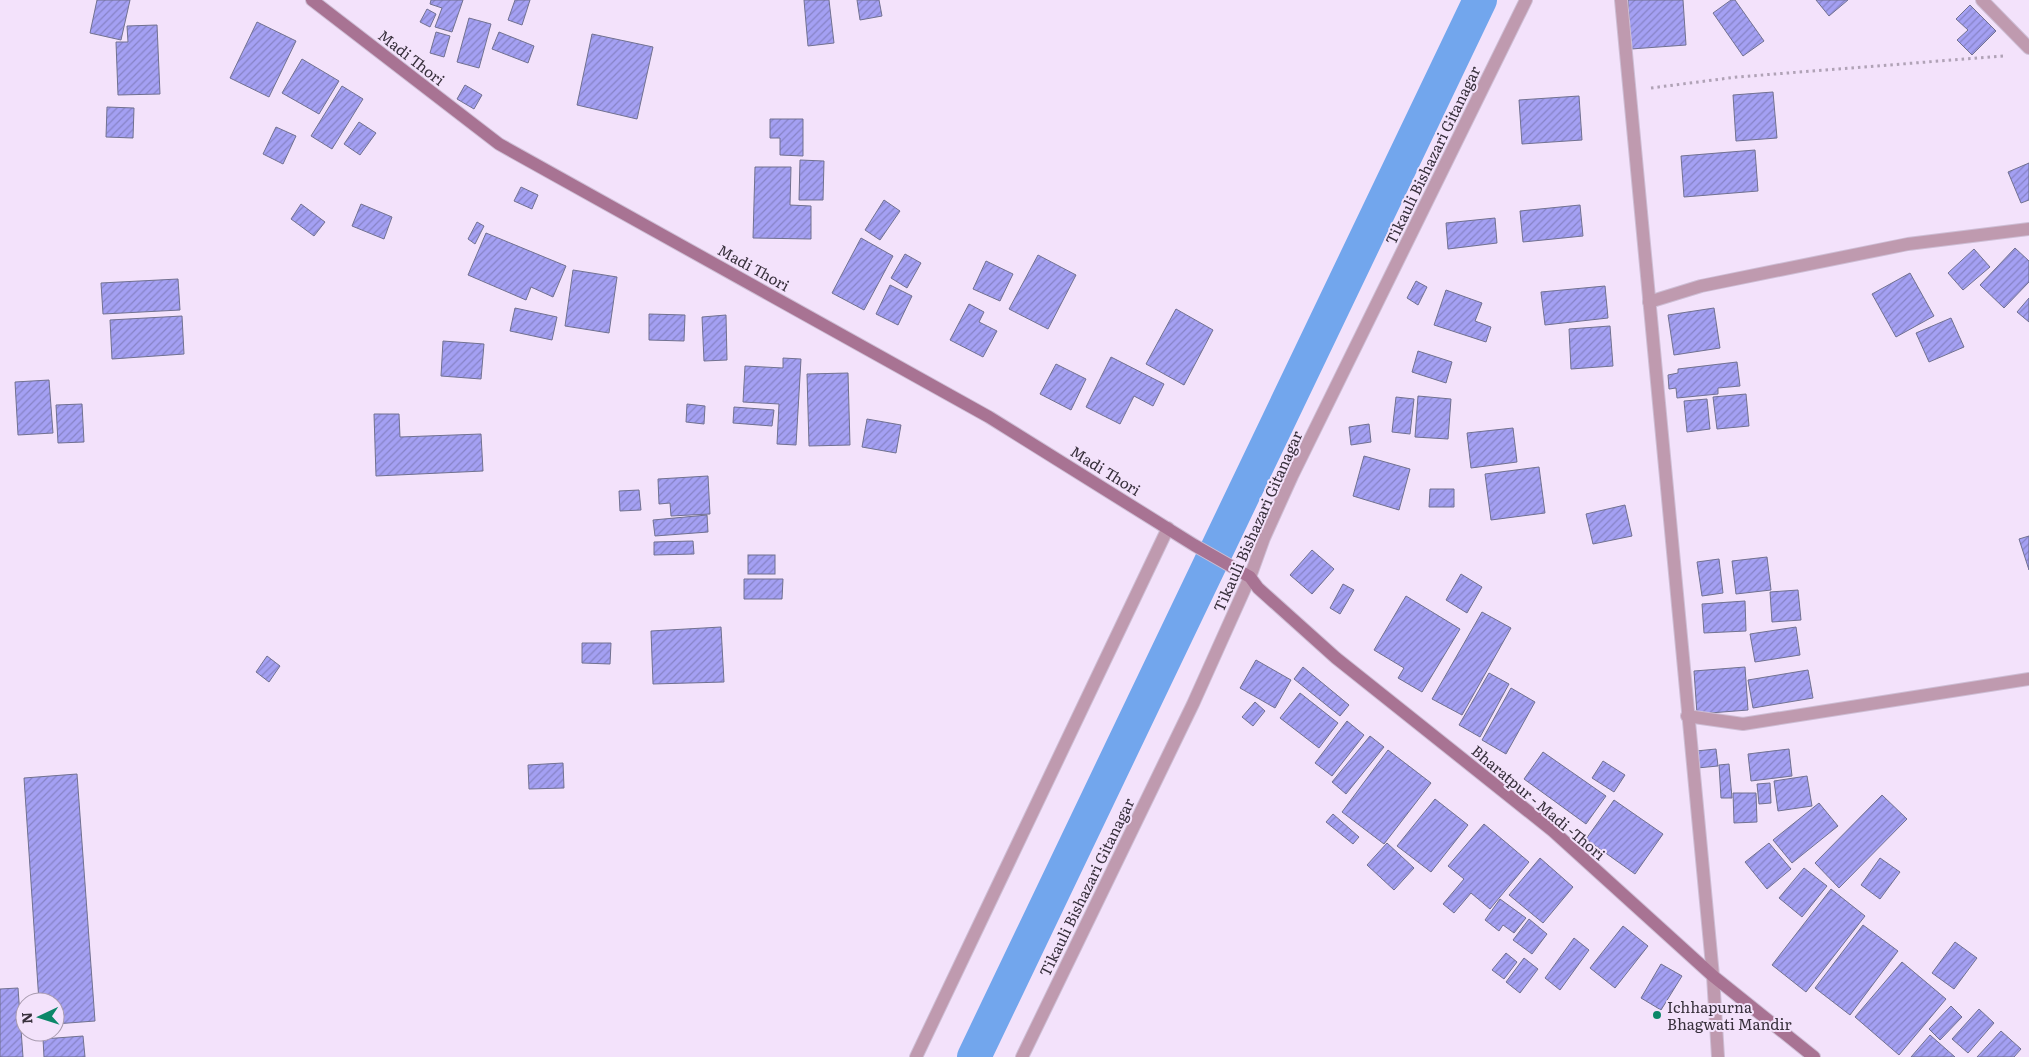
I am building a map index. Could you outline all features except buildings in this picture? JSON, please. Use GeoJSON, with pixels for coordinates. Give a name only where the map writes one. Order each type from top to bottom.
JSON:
{"type":"FeatureCollection","features":[{"type":"Feature","properties":{"kind":"main road","name":"Madi Thori"},"geometry":{"type":"LineString","coordinates":[[312,0],[499,144],[989,417],[1194,545]]}},
{"type":"Feature","properties":{"kind":"main road","name":"Bharatpur - Madi -Thori"},"geometry":{"type":"LineString","coordinates":[[1194,545],[1248,575],[1258,588],[1336,658],[1553,831],[1713,976],[1814,1057]]}},
{"type":"Feature","properties":{"kind":"street","name":"Tikauli Bishazari Gitanagar"},"geometry":{"type":"LineString","coordinates":[[1022,1057],[1193,704],[1292,476],[1526,0]]}},
{"type":"Feature","properties":{"kind":"street"},"geometry":{"type":"LineString","coordinates":[[1621,0],[1713,976],[1718,1057]]}},
{"type":"Feature","properties":{"kind":"street"},"geometry":{"type":"LineString","coordinates":[[1982,0],[2029,48]]}},
{"type":"Feature","properties":{"kind":"street"},"geometry":{"type":"LineString","coordinates":[[1649,302],[1701,286],[1908,244],[2029,229]]}},
{"type":"Feature","properties":{"kind":"street"},"geometry":{"type":"LineString","coordinates":[[916,1057],[1168,528]]}},
{"type":"Feature","properties":{"kind":"street"},"geometry":{"type":"LineString","coordinates":[[1687,716],[1743,724],[2029,678]]}},
{"type":"Feature","properties":{"kind":"path"},"geometry":{"type":"LineString","coordinates":[[1629,91],[1737,77],[2009,56]]}},
{"type":"Feature","properties":{"kind":"waterway"},"geometry":{"type":"LineString","coordinates":[[974,1057],[1480,0]]}},
{"type":"Feature","properties":{"kind":"place","name":"Ichhapurna Bhagwati Mandir"},"geometry":{"type":"Point","coordinates":[1657,1015]}}]}
